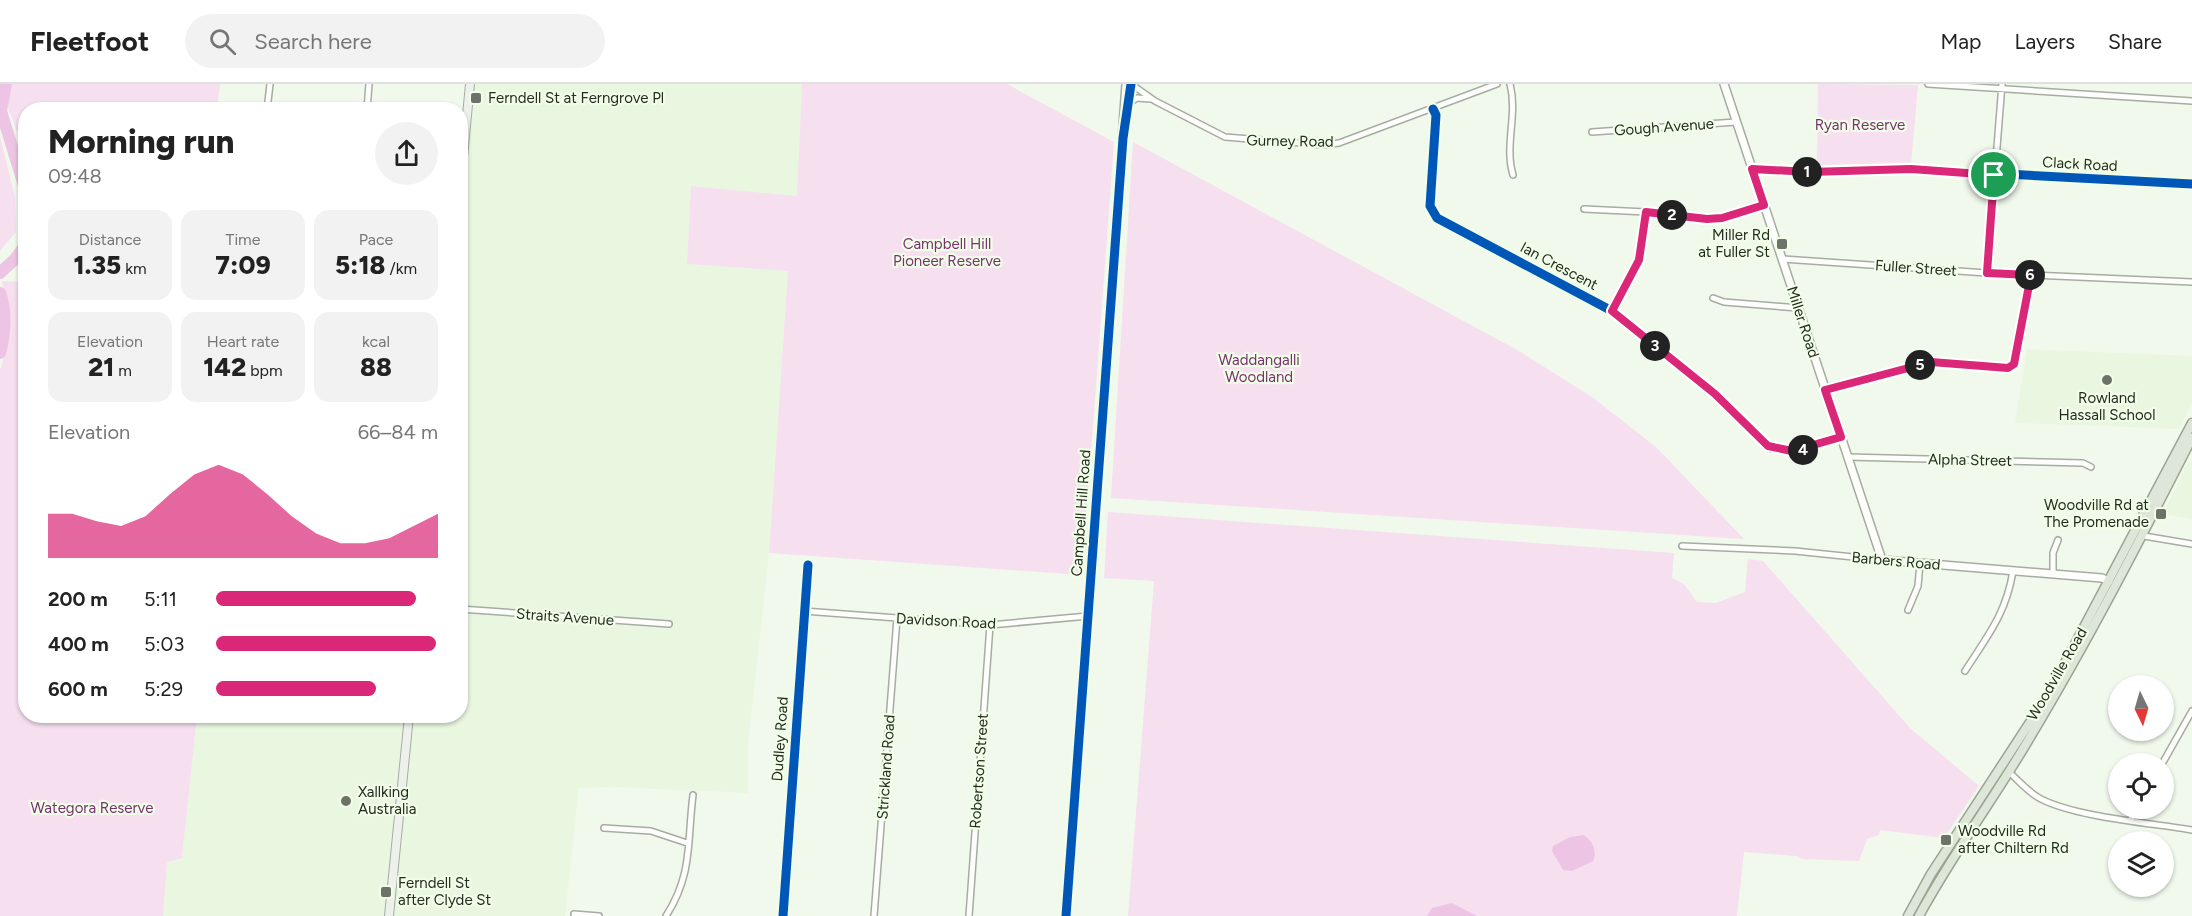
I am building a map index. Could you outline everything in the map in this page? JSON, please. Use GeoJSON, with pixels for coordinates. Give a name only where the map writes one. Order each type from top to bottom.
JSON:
{"type":"FeatureCollection","features":[{"type":"Feature","properties":{"kind":"main road"},"geometry":{"type":"LineString","coordinates":[[468,105],[470,84]]}},
{"type":"Feature","properties":{"kind":"main road","name":"Woodville Road"},"geometry":{"type":"LineString","coordinates":[[1919,916],[1938,880],[2003,782],[2093,631],[2144,536],[2186,448],[2192,423]]}},
{"type":"Feature","properties":{"kind":"main road","name":"Woodville Road"},"geometry":{"type":"LineString","coordinates":[[1908,916],[1930,874],[2049,693],[2109,581],[2192,438]]}},
{"type":"Feature","properties":{"kind":"main road"},"geometry":{"type":"LineString","coordinates":[[389,916],[408,723]]}},
{"type":"Feature","properties":{"kind":"street"},"geometry":{"type":"LineString","coordinates":[[268,102],[270,84]]}},
{"type":"Feature","properties":{"kind":"street"},"geometry":{"type":"LineString","coordinates":[[368,102],[369,84]]}},
{"type":"Feature","properties":{"kind":"street","name":"Campbell Hill Road"},"geometry":{"type":"LineString","coordinates":[[1126,84],[1127,108]]}},
{"type":"Feature","properties":{"kind":"street","name":"Campbell Hill Road"},"geometry":{"type":"LineString","coordinates":[[1066,916],[1125,122],[1131,84]]}},
{"type":"Feature","properties":{"kind":"street","name":"Gurney Road"},"geometry":{"type":"LineString","coordinates":[[1131,84],[1155,101],[1225,137],[1325,145],[1339,143],[1497,84]]}},
{"type":"Feature","properties":{"kind":"street"},"geometry":{"type":"LineString","coordinates":[[1510,84],[1515,101],[1508,158],[1513,175]]}},
{"type":"Feature","properties":{"kind":"street","name":"Miller Road"},"geometry":{"type":"LineString","coordinates":[[1724,84],[1882,560]]}},
{"type":"Feature","properties":{"kind":"street"},"geometry":{"type":"LineString","coordinates":[[1928,84],[2192,101]]}},
{"type":"Feature","properties":{"kind":"street"},"geometry":{"type":"LineString","coordinates":[[1987,273],[2002,87]]}},
{"type":"Feature","properties":{"kind":"street"},"geometry":{"type":"LineString","coordinates":[[1127,108],[1137,98],[1155,101]]}},
{"type":"Feature","properties":{"kind":"street","name":"Ian Crescent"},"geometry":{"type":"LineString","coordinates":[[1433,109],[1436,115],[1430,206],[1432,213],[1612,311],[1715,394],[1768,446],[1792,451],[1841,437]]}},
{"type":"Feature","properties":{"kind":"street","name":"Gough Avenue"},"geometry":{"type":"LineString","coordinates":[[1592,132],[1736,122]]}},
{"type":"Feature","properties":{"kind":"street","name":"Clack Road"},"geometry":{"type":"LineString","coordinates":[[1752,169],[1810,172],[1911,169],[2192,184]]}},
{"type":"Feature","properties":{"kind":"street"},"geometry":{"type":"LineString","coordinates":[[1584,209],[1646,212],[1707,219],[1722,218],[1764,205]]}},
{"type":"Feature","properties":{"kind":"street"},"geometry":{"type":"LineString","coordinates":[[1612,311],[1639,260],[1646,212]]}},
{"type":"Feature","properties":{"kind":"street","name":"Fuller Street"},"geometry":{"type":"LineString","coordinates":[[1783,259],[1987,273],[2192,282]]}},
{"type":"Feature","properties":{"kind":"street"},"geometry":{"type":"LineString","coordinates":[[1825,390],[1931,362],[2008,368],[2014,364],[2031,275]]}},
{"type":"Feature","properties":{"kind":"street"},"geometry":{"type":"LineString","coordinates":[[1713,298],[1724,302],[1798,308]]}},
{"type":"Feature","properties":{"kind":"street","name":"Alpha Street"},"geometry":{"type":"LineString","coordinates":[[1848,457],[2083,463],[2091,467]]}},
{"type":"Feature","properties":{"kind":"street"},"geometry":{"type":"LineString","coordinates":[[2144,536],[2192,544]]}},
{"type":"Feature","properties":{"kind":"street"},"geometry":{"type":"LineString","coordinates":[[2053,574],[2053,554],[2058,540]]}},
{"type":"Feature","properties":{"kind":"street","name":"Barbers Road"},"geometry":{"type":"LineString","coordinates":[[1682,546],[1796,551],[2109,581]]}},
{"type":"Feature","properties":{"kind":"street"},"geometry":{"type":"LineString","coordinates":[[1908,610],[1918,586],[1920,563]]}},
{"type":"Feature","properties":{"kind":"street","name":"Dudley Road"},"geometry":{"type":"LineString","coordinates":[[783,916],[808,565]]}},
{"type":"Feature","properties":{"kind":"street"},"geometry":{"type":"LineString","coordinates":[[1965,671],[2003,612],[2013,571]]}},
{"type":"Feature","properties":{"kind":"street","name":"Straits Avenue"},"geometry":{"type":"LineString","coordinates":[[468,610],[669,624]]}},
{"type":"Feature","properties":{"kind":"street","name":"Davidson Road"},"geometry":{"type":"LineString","coordinates":[[804,611],[990,625],[1088,616]]}},
{"type":"Feature","properties":{"kind":"street","name":"Strickland Road"},"geometry":{"type":"LineString","coordinates":[[874,916],[897,618]]}},
{"type":"Feature","properties":{"kind":"street","name":"Robertson Street"},"geometry":{"type":"LineString","coordinates":[[969,916],[990,625]]}},
{"type":"Feature","properties":{"kind":"street"},"geometry":{"type":"LineString","coordinates":[[2168,753],[2192,711]]}},
{"type":"Feature","properties":{"kind":"street"},"geometry":{"type":"LineString","coordinates":[[2009,772],[2031,793],[2047,802],[2108,814]]}},
{"type":"Feature","properties":{"kind":"street"},"geometry":{"type":"LineString","coordinates":[[666,916],[684,885],[693,795]]}},
{"type":"Feature","properties":{"kind":"street"},"geometry":{"type":"LineString","coordinates":[[2131,819],[2192,830]]}},
{"type":"Feature","properties":{"kind":"street"},"geometry":{"type":"LineString","coordinates":[[604,828],[651,831],[687,843]]}},
{"type":"Feature","properties":{"kind":"street"},"geometry":{"type":"LineString","coordinates":[[574,914],[599,916]]}},
{"type":"Feature","properties":{"kind":"shaded area"},"geometry":{"type":"Polygon","coordinates":[[[470,84],[802,84],[798,197],[691,186],[687,264],[788,271],[769,553],[748,744],[748,793],[614,787],[579,788],[565,916],[163,916],[167,862],[182,858],[196,723],[468,723],[468,105],[470,84]]]}},
{"type":"Feature","properties":{"kind":"shaded area","name":"Rowland Hassall School"},"geometry":{"type":"Polygon","coordinates":[[[2027,349],[2192,356],[2192,403],[2179,429],[2015,423],[2027,349]]]}},
{"type":"Feature","properties":{"kind":"shaded area"},"geometry":{"type":"Polygon","coordinates":[[[2192,459],[2192,519],[2163,514],[2188,462],[2192,459]]]}},
{"type":"Feature","properties":{"kind":"shaded area"},"geometry":{"type":"Polygon","coordinates":[[[1583,835],[1593,846],[1595,854],[1593,861],[1572,871],[1563,870],[1552,851],[1553,846],[1570,837],[1583,835]]]}},
{"type":"Feature","properties":{"kind":"shaded area"},"geometry":{"type":"Polygon","coordinates":[[[1452,903],[1477,916],[1427,916],[1432,908],[1452,903]]]}},
{"type":"Feature","properties":{"kind":"green space"},"geometry":{"type":"Polygon","coordinates":[[[2,84],[220,84],[218,102],[18,102],[18,132],[1,90],[2,84]]]}},
{"type":"Feature","properties":{"kind":"green space","name":"Campbell Hill Pioneer Reserve"},"geometry":{"type":"Polygon","coordinates":[[[802,84],[1007,84],[1114,142],[1082,575],[769,553],[788,271],[687,264],[691,186],[797,196],[802,84]]]}},
{"type":"Feature","properties":{"kind":"green space","name":"Ryan Reserve"},"geometry":{"type":"Polygon","coordinates":[[[1818,84],[1918,85],[1911,165],[1817,168],[1818,84]]]}},
{"type":"Feature","properties":{"kind":"green space"},"geometry":{"type":"Polygon","coordinates":[[[0,136],[15,197],[16,232],[0,251],[0,136]]]}},
{"type":"Feature","properties":{"kind":"green space","name":"Waddangalli Woodland"},"geometry":{"type":"Polygon","coordinates":[[[1133,142],[1519,351],[1592,397],[1657,448],[1744,539],[1111,498],[1133,142]]]}},
{"type":"Feature","properties":{"kind":"green space","name":"Wategora Reserve"},"geometry":{"type":"Polygon","coordinates":[[[2,281],[18,282],[18,723],[196,723],[182,858],[167,862],[163,916],[0,916],[0,370],[9,339],[2,281]]]}},
{"type":"Feature","properties":{"kind":"green space"},"geometry":{"type":"Polygon","coordinates":[[[1108,512],[1674,553],[1672,578],[1684,584],[1697,602],[1716,603],[1745,592],[1748,559],[1763,561],[1910,728],[1979,786],[1944,838],[1880,830],[1879,835],[1867,839],[1859,861],[1802,859],[1797,856],[1744,852],[1737,916],[1128,916],[1154,581],[1104,578],[1108,512]]]}},
{"type":"Feature","properties":{"kind":"waterway"},"geometry":{"type":"LineString","coordinates":[[6,84],[1,111],[18,166]]}},
{"type":"Feature","properties":{"kind":"waterway"},"geometry":{"type":"LineString","coordinates":[[0,273],[18,255]]}},
{"type":"Feature","properties":{"kind":"waterway"},"geometry":{"type":"LineString","coordinates":[[0,293],[4,307],[0,353]]}},
{"type":"Feature","properties":{"kind":"cycle path"},"geometry":{"type":"LineString","coordinates":[[1066,916],[1123,138],[1131,84]]}},
{"type":"Feature","properties":{"kind":"cycle path"},"geometry":{"type":"LineString","coordinates":[[1433,109],[1436,115],[1430,206],[1437,218],[1612,311],[1715,394],[1771,448],[1802,450],[1841,437]]}},
{"type":"Feature","properties":{"kind":"cycle path"},"geometry":{"type":"LineString","coordinates":[[1752,169],[1810,172],[1911,169],[2192,184]]}},
{"type":"Feature","properties":{"kind":"cycle path"},"geometry":{"type":"LineString","coordinates":[[783,916],[808,565]]}},
{"type":"Feature","properties":{"kind":"place","name":"Ferndell St at Ferngrove Pl"},"geometry":{"type":"Point","coordinates":[476,98]}},
{"type":"Feature","properties":{"kind":"place","name":"Miller Rd at Fuller St"},"geometry":{"type":"Point","coordinates":[1782,244]}},
{"type":"Feature","properties":{"kind":"place","name":"Rowland Hassall School"},"geometry":{"type":"Point","coordinates":[2107,380]}},
{"type":"Feature","properties":{"kind":"place","name":"Woodville Rd at The Promenade"},"geometry":{"type":"Point","coordinates":[2161,514]}},
{"type":"Feature","properties":{"kind":"place","name":"Xallking Australia"},"geometry":{"type":"Point","coordinates":[346,801]}},
{"type":"Feature","properties":{"kind":"place","name":"Woodville Rd after Chiltern Rd"},"geometry":{"type":"Point","coordinates":[1946,840]}},
{"type":"Feature","properties":{"kind":"place","name":"Ferndell St after Clyde St"},"geometry":{"type":"Point","coordinates":[386,892]}},
{"type":"Feature","properties":{"kind":"route"},"geometry":{"type":"LineString","coordinates":[[1752,169],[1810,172],[1911,169],[1994,175],[1987,273],[2031,275],[2014,364],[2008,368],[1931,362],[1825,390],[1841,437],[1802,450],[1792,451],[1768,446],[1715,394],[1612,311],[1639,260],[1646,212],[1707,219],[1722,218],[1764,205],[1752,169]]}}]}
